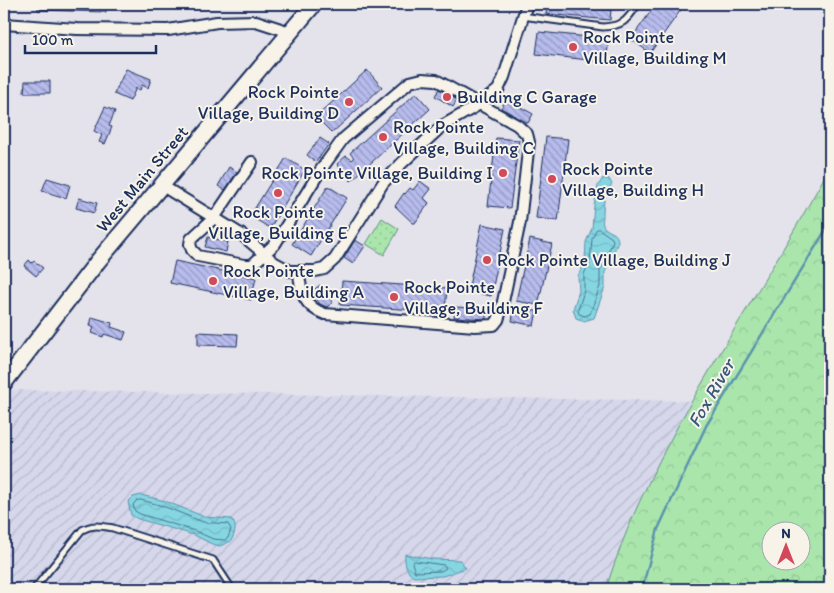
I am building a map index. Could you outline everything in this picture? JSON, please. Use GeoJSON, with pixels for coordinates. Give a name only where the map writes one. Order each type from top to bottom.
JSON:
{"type":"FeatureCollection","features":[{"type":"Feature","properties":{"kind":"main road","name":"West Main Street"},"geometry":{"type":"LineString","coordinates":[[4,383],[56,314],[161,185],[314,4]]}},
{"type":"Feature","properties":{"kind":"street"},"geometry":{"type":"LineString","coordinates":[[161,185],[242,235],[275,263],[290,271],[324,269],[335,259],[383,183],[402,163],[442,126],[480,104],[498,90],[527,4]]}},
{"type":"Feature","properties":{"kind":"street"},"geometry":{"type":"LineString","coordinates":[[4,24],[77,29],[168,30],[217,22],[256,22],[290,32]]}},
{"type":"Feature","properties":{"kind":"street"},"geometry":{"type":"LineString","coordinates":[[252,162],[214,218],[191,239],[192,250],[198,256],[252,265],[275,244],[320,171],[343,139],[410,82],[422,79],[436,80],[524,129],[527,134],[529,142],[520,222],[501,311],[494,325],[475,326],[325,314],[311,308],[304,297],[300,285],[299,271]]}},
{"type":"Feature","properties":{"kind":"lane"},"geometry":{"type":"LineString","coordinates":[[522,16],[603,27],[616,26],[627,20],[638,4]]}},
{"type":"Feature","properties":{"kind":"lane"},"geometry":{"type":"LineString","coordinates":[[34,589],[82,530],[98,525],[213,560],[232,589]]}},
{"type":"Feature","properties":{"kind":"shaded area"},"geometry":{"type":"Polygon","coordinates":[[[10,390],[692,401],[644,489],[616,556],[606,589],[4,589],[4,398],[10,390]]]}},
{"type":"Feature","properties":{"kind":"green space"},"geometry":{"type":"Polygon","coordinates":[[[830,167],[830,589],[606,589],[627,530],[653,473],[714,363],[788,241],[830,167]]]}},
{"type":"Feature","properties":{"kind":"green space"},"geometry":{"type":"Polygon","coordinates":[[[382,218],[399,229],[384,255],[366,244],[382,218]]]}},
{"type":"Feature","properties":{"kind":"water"},"geometry":{"type":"Polygon","coordinates":[[[606,177],[612,184],[604,199],[603,224],[605,228],[615,234],[618,242],[605,272],[605,287],[594,318],[584,321],[576,318],[573,309],[579,291],[578,276],[585,261],[586,242],[592,228],[598,186],[603,178],[606,177]]]}},
{"type":"Feature","properties":{"kind":"water"},"geometry":{"type":"Polygon","coordinates":[[[141,495],[165,501],[205,517],[231,519],[235,532],[231,541],[220,546],[194,535],[138,519],[131,515],[128,502],[133,497],[141,495]]]}},
{"type":"Feature","properties":{"kind":"water"},"geometry":{"type":"Polygon","coordinates":[[[405,554],[432,559],[460,560],[466,568],[443,576],[414,577],[406,567],[405,554]]]}},
{"type":"Feature","properties":{"kind":"building"},"geometry":{"type":"Polygon","coordinates":[[[38,4],[106,4],[106,12],[38,10],[38,4]]]}},
{"type":"Feature","properties":{"kind":"building"},"geometry":{"type":"Polygon","coordinates":[[[547,4],[611,10],[610,20],[546,14],[547,4]]]}},
{"type":"Feature","properties":{"kind":"building"},"geometry":{"type":"Polygon","coordinates":[[[656,4],[685,4],[650,53],[631,39],[656,4]]]}},
{"type":"Feature","properties":{"kind":"building","name":"Rock Pointe Village, Building M"},"geometry":{"type":"Polygon","coordinates":[[[539,32],[609,39],[606,62],[536,54],[539,32]]]}},
{"type":"Feature","properties":{"kind":"building"},"geometry":{"type":"Polygon","coordinates":[[[126,69],[151,79],[148,88],[142,85],[140,90],[136,88],[130,101],[114,94],[126,69]]]}},
{"type":"Feature","properties":{"kind":"building","name":"Rock Pointe Village, Building D"},"geometry":{"type":"Polygon","coordinates":[[[367,70],[382,87],[332,133],[316,117],[367,70]]]}},
{"type":"Feature","properties":{"kind":"building"},"geometry":{"type":"Polygon","coordinates":[[[25,81],[50,81],[50,93],[24,93],[25,81]]]}},
{"type":"Feature","properties":{"kind":"building","name":"Building C Garage"},"geometry":{"type":"Polygon","coordinates":[[[439,89],[457,100],[453,107],[435,96],[439,89]]]}},
{"type":"Feature","properties":{"kind":"building","name":"Rock Pointe Village, Building C"},"geometry":{"type":"Polygon","coordinates":[[[416,93],[430,109],[351,181],[337,164],[346,156],[352,160],[354,158],[350,153],[416,93]]]}},
{"type":"Feature","properties":{"kind":"building"},"geometry":{"type":"Polygon","coordinates":[[[506,99],[533,114],[528,123],[501,108],[506,99]]]}},
{"type":"Feature","properties":{"kind":"building"},"geometry":{"type":"Polygon","coordinates":[[[105,107],[115,111],[109,126],[112,127],[105,144],[99,142],[102,135],[94,131],[105,107]]]}},
{"type":"Feature","properties":{"kind":"building","name":"Rock Pointe Village, Building H"},"geometry":{"type":"Polygon","coordinates":[[[546,137],[568,139],[558,221],[536,218],[546,137]]]}},
{"type":"Feature","properties":{"kind":"building"},"geometry":{"type":"Polygon","coordinates":[[[320,138],[329,144],[316,162],[307,155],[320,138]]]}},
{"type":"Feature","properties":{"kind":"building","name":"Rock Pointe Village, Building I"},"geometry":{"type":"Polygon","coordinates":[[[496,138],[519,140],[510,208],[488,206],[496,138]]]}},
{"type":"Feature","properties":{"kind":"building","name":"Rock Pointe Village, Building E"},"geometry":{"type":"Polygon","coordinates":[[[286,158],[305,170],[270,228],[250,216],[286,158]]]}},
{"type":"Feature","properties":{"kind":"building"},"geometry":{"type":"Polygon","coordinates":[[[229,167],[237,172],[225,190],[218,186],[229,167]]]}},
{"type":"Feature","properties":{"kind":"building"},"geometry":{"type":"Polygon","coordinates":[[[47,178],[70,185],[66,198],[42,191],[47,178]]]}},
{"type":"Feature","properties":{"kind":"building"},"geometry":{"type":"Polygon","coordinates":[[[420,181],[431,189],[424,198],[429,203],[415,223],[413,223],[395,206],[404,193],[410,188],[413,190],[420,181]]]}},
{"type":"Feature","properties":{"kind":"building"},"geometry":{"type":"Polygon","coordinates":[[[328,186],[347,198],[311,256],[292,244],[328,186]]]}},
{"type":"Feature","properties":{"kind":"building"},"geometry":{"type":"Polygon","coordinates":[[[79,198],[97,203],[94,213],[76,208],[79,198]]]}},
{"type":"Feature","properties":{"kind":"building","name":"Rock Pointe Village, Building J"},"geometry":{"type":"Polygon","coordinates":[[[482,224],[505,229],[491,296],[468,291],[482,224]]]}},
{"type":"Feature","properties":{"kind":"building"},"geometry":{"type":"Polygon","coordinates":[[[208,237],[228,242],[226,252],[205,247],[208,237]]]}},
{"type":"Feature","properties":{"kind":"building"},"geometry":{"type":"Polygon","coordinates":[[[530,239],[552,244],[538,305],[516,301],[530,239]]]}},
{"type":"Feature","properties":{"kind":"building"},"geometry":{"type":"Polygon","coordinates":[[[355,240],[365,246],[353,264],[344,258],[355,240]]]}},
{"type":"Feature","properties":{"kind":"building"},"geometry":{"type":"Polygon","coordinates":[[[29,260],[32,263],[34,261],[43,268],[36,276],[24,266],[29,260]]]}},
{"type":"Feature","properties":{"kind":"building","name":"Rock Pointe Village, Building A"},"geometry":{"type":"Polygon","coordinates":[[[175,261],[256,278],[251,300],[170,283],[175,261]]]}},
{"type":"Feature","properties":{"kind":"building","name":"Rock Pointe Village, Building F"},"geometry":{"type":"Polygon","coordinates":[[[342,281],[447,288],[445,312],[340,305],[342,281]]]}},
{"type":"Feature","properties":{"kind":"building"},"geometry":{"type":"Polygon","coordinates":[[[320,285],[333,302],[327,307],[320,304],[311,292],[320,285]]]}},
{"type":"Feature","properties":{"kind":"building"},"geometry":{"type":"Polygon","coordinates":[[[455,307],[486,309],[486,319],[454,317],[455,307]]]}},
{"type":"Feature","properties":{"kind":"building"},"geometry":{"type":"Polygon","coordinates":[[[514,310],[537,311],[534,326],[512,321],[514,310]]]}},
{"type":"Feature","properties":{"kind":"building"},"geometry":{"type":"Polygon","coordinates":[[[92,317],[112,323],[111,327],[126,332],[123,340],[104,334],[103,337],[92,333],[94,327],[90,326],[92,317]]]}},
{"type":"Feature","properties":{"kind":"building"},"geometry":{"type":"Polygon","coordinates":[[[198,332],[238,334],[237,346],[198,345],[198,332]]]}},
{"type":"Feature","properties":{"kind":"waterway","name":"Fox River"},"geometry":{"type":"LineString","coordinates":[[642,589],[658,529],[706,426],[830,223]]}},
{"type":"Feature","properties":{"kind":"place","name":"Rock Pointe Village, Building M"},"geometry":{"type":"Point","coordinates":[573,47]}},
{"type":"Feature","properties":{"kind":"place","name":"Building C Garage"},"geometry":{"type":"Point","coordinates":[447,97]}},
{"type":"Feature","properties":{"kind":"place","name":"Rock Pointe Village, Building D"},"geometry":{"type":"Point","coordinates":[349,102]}},
{"type":"Feature","properties":{"kind":"place","name":"Rock Pointe Village, Building C"},"geometry":{"type":"Point","coordinates":[383,137]}},
{"type":"Feature","properties":{"kind":"place","name":"Rock Pointe Village, Building I"},"geometry":{"type":"Point","coordinates":[503,173]}},
{"type":"Feature","properties":{"kind":"place","name":"Rock Pointe Village, Building H"},"geometry":{"type":"Point","coordinates":[552,179]}},
{"type":"Feature","properties":{"kind":"place","name":"Rock Pointe Village, Building E"},"geometry":{"type":"Point","coordinates":[278,193]}},
{"type":"Feature","properties":{"kind":"place","name":"Rock Pointe Village, Building J"},"geometry":{"type":"Point","coordinates":[487,260]}},
{"type":"Feature","properties":{"kind":"place","name":"Rock Pointe Village, Building A"},"geometry":{"type":"Point","coordinates":[213,281]}},
{"type":"Feature","properties":{"kind":"place","name":"Rock Pointe Village, Building F"},"geometry":{"type":"Point","coordinates":[394,297]}}]}
